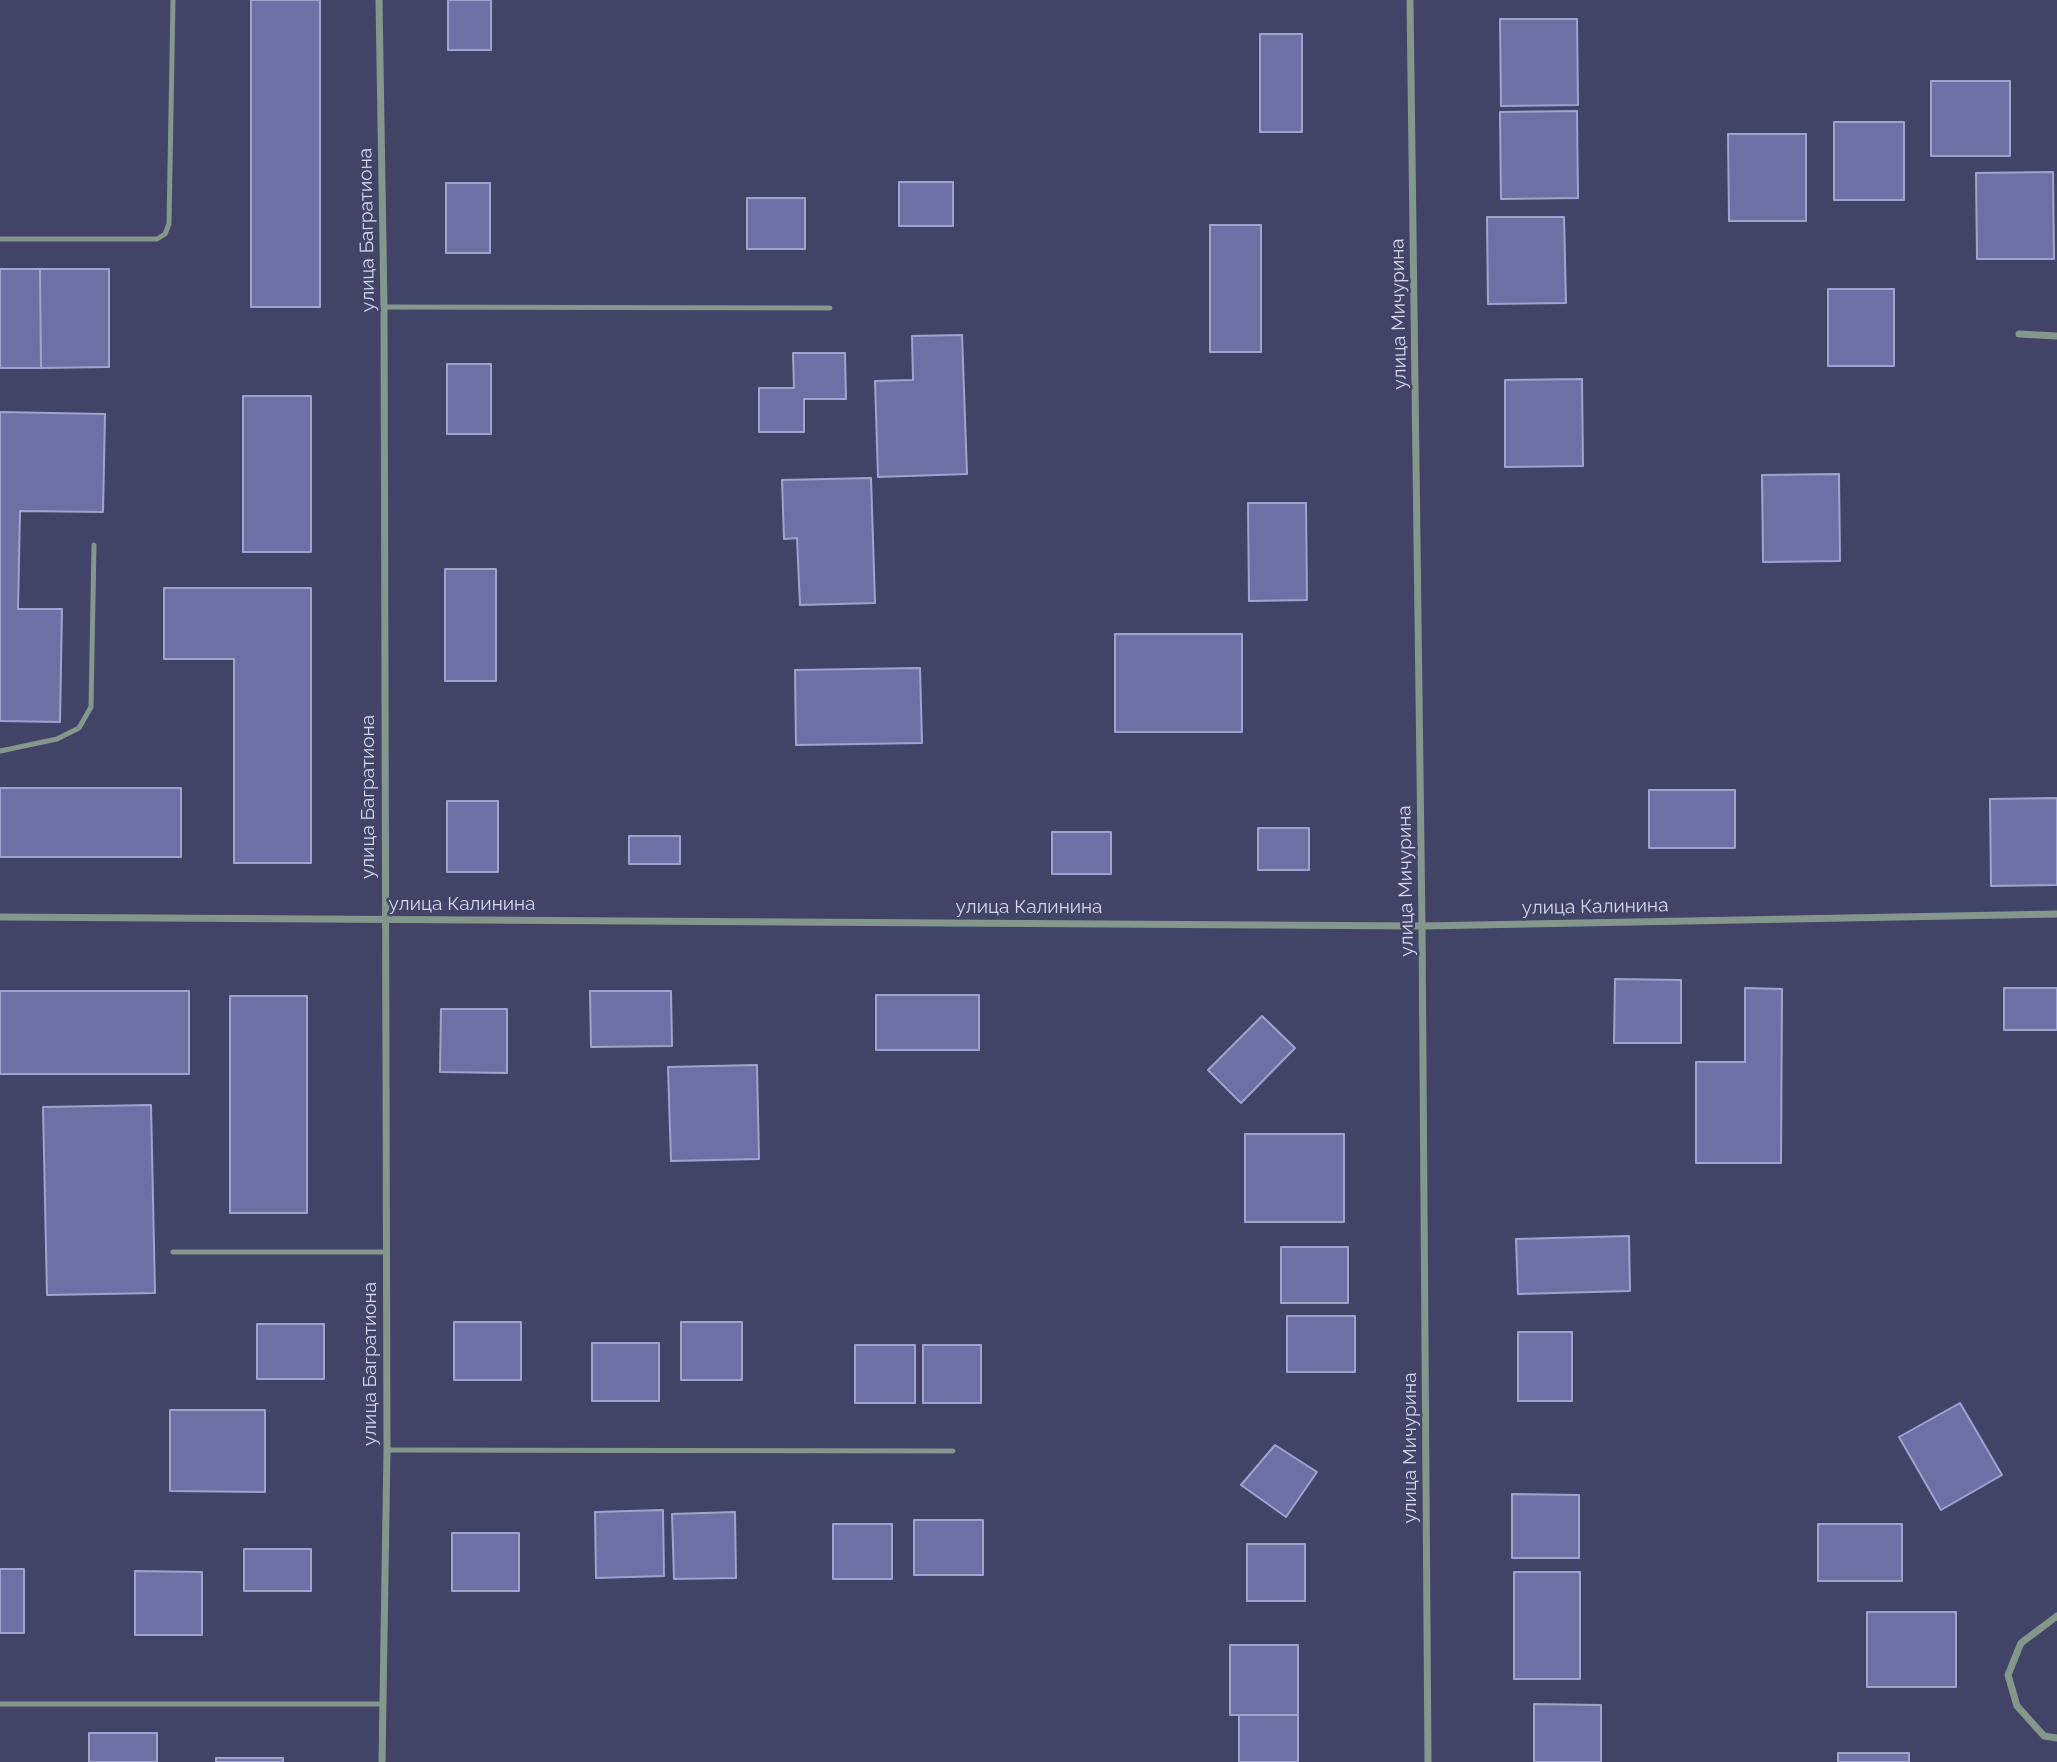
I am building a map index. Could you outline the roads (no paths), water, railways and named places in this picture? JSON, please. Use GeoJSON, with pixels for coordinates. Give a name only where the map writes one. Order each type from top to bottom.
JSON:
{"type":"FeatureCollection","features":[{"type":"Feature","properties":{"kind":"street","name":"улица Багратиона"},"geometry":{"type":"LineString","coordinates":[[379,0],[384,307],[383,919],[387,1450],[382,1762]]}},
{"type":"Feature","properties":{"kind":"street","name":"улица Мичурина"},"geometry":{"type":"LineString","coordinates":[[1410,0],[1422,926],[1428,1762]]}},
{"type":"Feature","properties":{"kind":"street"},"geometry":{"type":"LineString","coordinates":[[2019,334],[2057,336]]}},
{"type":"Feature","properties":{"kind":"street","name":"улица Калинина"},"geometry":{"type":"LineString","coordinates":[[0,918],[1422,926],[2057,914]]}},
{"type":"Feature","properties":{"kind":"street"},"geometry":{"type":"LineString","coordinates":[[2057,1616],[2021,1643],[2008,1675],[2017,1706],[2044,1736],[2057,1738]]}},
{"type":"Feature","properties":{"kind":"lane"},"geometry":{"type":"LineString","coordinates":[[0,239],[156,239],[165,234],[169,224],[173,0]]}},
{"type":"Feature","properties":{"kind":"lane"},"geometry":{"type":"LineString","coordinates":[[384,307],[830,308]]}},
{"type":"Feature","properties":{"kind":"lane"},"geometry":{"type":"LineString","coordinates":[[0,751],[57,739],[79,728],[91,707],[94,545]]}},
{"type":"Feature","properties":{"kind":"lane"},"geometry":{"type":"LineString","coordinates":[[173,1252],[386,1252]]}},
{"type":"Feature","properties":{"kind":"lane"},"geometry":{"type":"LineString","coordinates":[[387,1450],[953,1451]]}},
{"type":"Feature","properties":{"kind":"lane"},"geometry":{"type":"LineString","coordinates":[[0,1704],[382,1704]]}}]}
